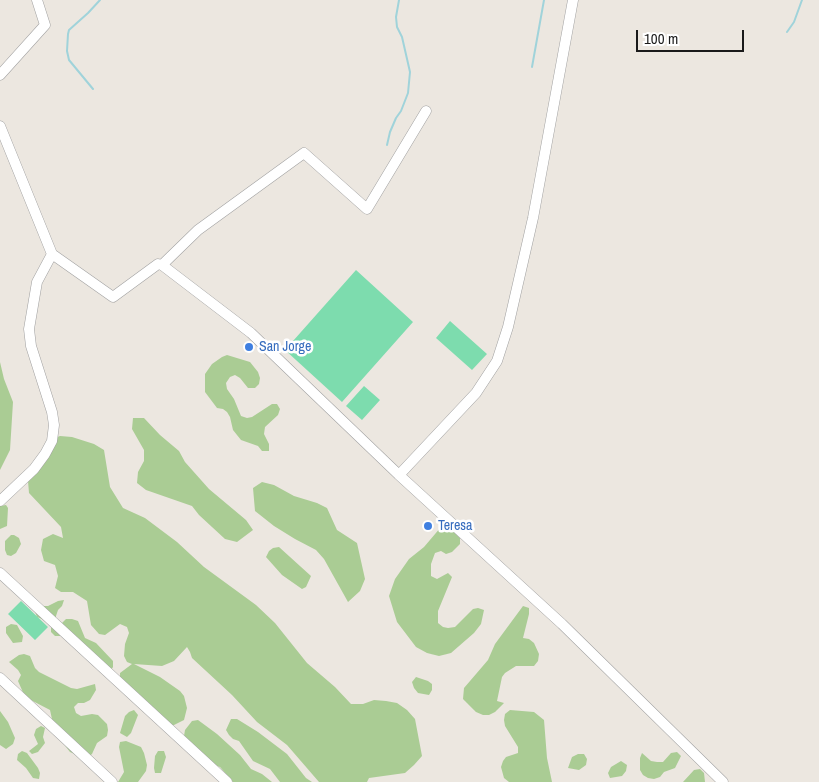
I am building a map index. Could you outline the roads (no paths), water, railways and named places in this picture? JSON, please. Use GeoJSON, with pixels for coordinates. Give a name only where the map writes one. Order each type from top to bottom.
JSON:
{"type":"FeatureCollection","features":[{"type":"Feature","properties":{"kind":"street"},"geometry":{"type":"LineString","coordinates":[[0,74],[45,25],[37,0]]}},
{"type":"Feature","properties":{"kind":"street"},"geometry":{"type":"LineString","coordinates":[[399,475],[476,393],[497,361],[508,327],[533,218],[573,0]]}},
{"type":"Feature","properties":{"kind":"street"},"geometry":{"type":"LineString","coordinates":[[162,265],[198,230],[304,153],[366,209],[426,111]]}},
{"type":"Feature","properties":{"kind":"street"},"geometry":{"type":"LineString","coordinates":[[0,126],[52,254],[113,297],[158,264],[162,265],[251,333],[399,475],[562,624],[723,782]]}},
{"type":"Feature","properties":{"kind":"street"},"geometry":{"type":"LineString","coordinates":[[0,501],[34,469],[52,441],[54,425],[52,412],[31,346],[29,330],[37,282],[52,254]]}},
{"type":"Feature","properties":{"kind":"street"},"geometry":{"type":"LineString","coordinates":[[0,573],[227,782]]}},
{"type":"Feature","properties":{"kind":"street"},"geometry":{"type":"LineString","coordinates":[[0,678],[112,782]]}},
{"type":"Feature","properties":{"kind":"waterway"},"geometry":{"type":"LineString","coordinates":[[93,89],[69,60],[67,51],[68,34],[69,30],[100,0]]}},
{"type":"Feature","properties":{"kind":"waterway"},"geometry":{"type":"LineString","coordinates":[[387,145],[390,132],[408,93],[410,72],[402,37],[397,27],[396,17],[399,0]]}},
{"type":"Feature","properties":{"kind":"waterway"},"geometry":{"type":"LineString","coordinates":[[532,67],[544,0]]}},
{"type":"Feature","properties":{"kind":"waterway"},"geometry":{"type":"LineString","coordinates":[[787,32],[794,22],[802,0]]}},
{"type":"Feature","properties":{"kind":"place","name":"San Jorge"},"geometry":{"type":"Point","coordinates":[249,347]}},
{"type":"Feature","properties":{"kind":"place","name":"Teresa"},"geometry":{"type":"Point","coordinates":[428,526]}}]}
